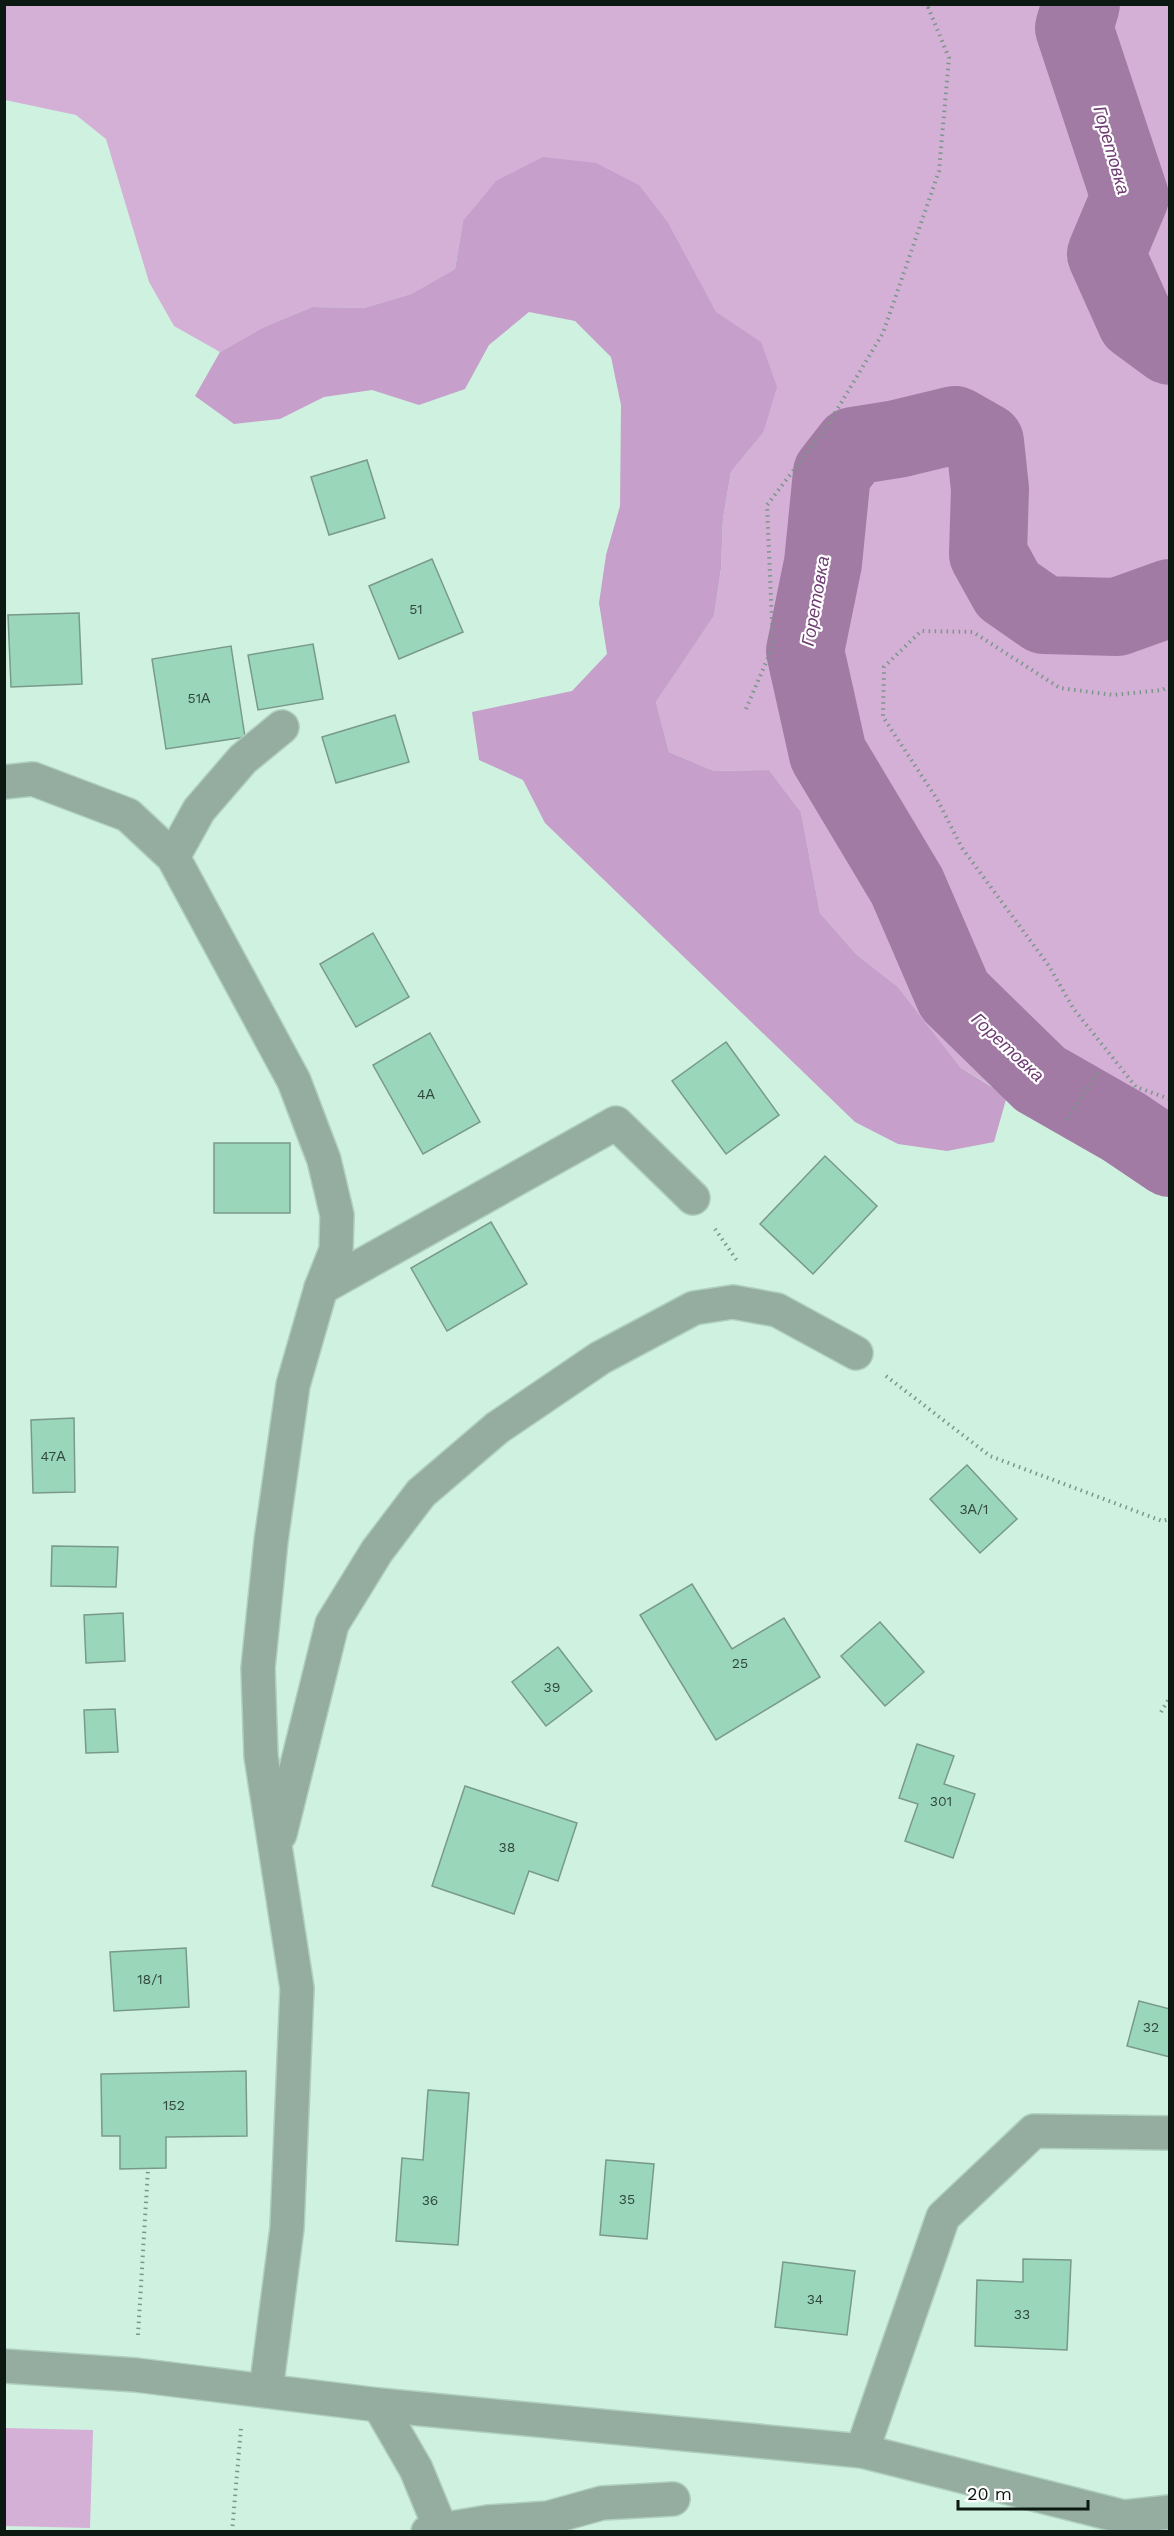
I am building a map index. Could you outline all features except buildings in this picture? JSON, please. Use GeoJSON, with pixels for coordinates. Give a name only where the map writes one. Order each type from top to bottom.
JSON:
{"type":"FeatureCollection","features":[{"type":"Feature","properties":{"kind":"street"},"geometry":{"type":"LineString","coordinates":[[172,857],[199,810],[243,759],[282,727]]}},
{"type":"Feature","properties":{"kind":"street"},"geometry":{"type":"LineString","coordinates":[[4,782],[33,780],[128,815],[172,857],[294,1081],[324,1160],[337,1215],[336,1250],[321,1288],[293,1385],[271,1541],[258,1668],[261,1756],[297,1988],[287,2228],[255,2389]]}},
{"type":"Feature","properties":{"kind":"street"},"geometry":{"type":"LineString","coordinates":[[321,1288],[616,1123],[693,1198]]}},
{"type":"Feature","properties":{"kind":"street"},"geometry":{"type":"LineString","coordinates":[[277,1848],[332,1624],[377,1551],[422,1493],[497,1428],[600,1358],[694,1308],[733,1302],[771,1309],[856,1353]]}},
{"type":"Feature","properties":{"kind":"street"},"geometry":{"type":"LineString","coordinates":[[862,2451],[943,2217],[1034,2131],[1170,2133]]}},
{"type":"Feature","properties":{"kind":"street"},"geometry":{"type":"LineString","coordinates":[[4,2366],[136,2375],[379,2405],[862,2451],[1124,2517],[1170,2512]]}},
{"type":"Feature","properties":{"kind":"street"},"geometry":{"type":"LineString","coordinates":[[379,2405],[416,2469],[437,2531],[488,2522],[548,2518],[602,2503],[673,2499]]}},
{"type":"Feature","properties":{"kind":"path"},"geometry":{"type":"LineString","coordinates":[[746,709],[772,646],[767,505],[826,428],[883,333],[939,171],[949,58],[928,7],[922,4]]}},
{"type":"Feature","properties":{"kind":"path"},"geometry":{"type":"LineString","coordinates":[[928,7],[933,4]]}},
{"type":"Feature","properties":{"kind":"path"},"geometry":{"type":"LineString","coordinates":[[1170,686],[1162,690],[1113,695],[1060,688],[973,632],[921,631],[884,667],[883,717],[937,799],[962,848],[1049,966],[1073,1008],[1136,1087],[1170,1099]]}},
{"type":"Feature","properties":{"kind":"path"},"geometry":{"type":"LineString","coordinates":[[1067,1119],[1098,1072]]}},
{"type":"Feature","properties":{"kind":"path"},"geometry":{"type":"LineString","coordinates":[[693,1198],[771,1309]]}},
{"type":"Feature","properties":{"kind":"path"},"geometry":{"type":"LineString","coordinates":[[856,1353],[990,1456],[1162,1521],[1170,1519]]}},
{"type":"Feature","properties":{"kind":"path"},"geometry":{"type":"LineString","coordinates":[[1161,1712],[1170,1697]]}},
{"type":"Feature","properties":{"kind":"path"},"geometry":{"type":"LineString","coordinates":[[136,2375],[148,2169]]}},
{"type":"Feature","properties":{"kind":"path"},"geometry":{"type":"LineString","coordinates":[[232,2532],[255,2389]]}},
{"type":"Feature","properties":{"kind":"shaded area"},"geometry":{"type":"Polygon","coordinates":[[[5,5],[1169,5],[1169,1190],[961,1068],[898,987],[856,954],[820,913],[801,812],[769,770],[714,771],[669,752],[656,702],[714,616],[721,569],[723,518],[731,472],[763,433],[760,342],[716,313],[669,224],[463,221],[455,269],[411,294],[364,308],[312,307],[262,328],[220,352],[174,326],[149,282],[106,139],[76,115],[5,100],[5,5]]]}},
{"type":"Feature","properties":{"kind":"shaded area"},"geometry":{"type":"Polygon","coordinates":[[[543,157],[596,163],[639,185],[669,224],[716,312],[761,342],[777,387],[763,433],[731,472],[723,518],[721,569],[714,616],[656,702],[669,752],[714,771],[769,770],[801,812],[820,913],[856,954],[898,987],[961,1068],[1007,1096],[994,1142],[947,1151],[898,1144],[855,1122],[545,823],[523,780],[479,760],[472,712],[572,691],[607,654],[599,603],[606,555],[620,506],[621,405],[611,357],[575,321],[529,312],[489,345],[465,389],[419,405],[372,390],[324,397],[280,419],[234,424],[195,396],[220,352],[262,328],[312,307],[364,308],[411,294],[455,269],[463,221],[496,181],[543,157]]]}},
{"type":"Feature","properties":{"kind":"shaded area"},"geometry":{"type":"Polygon","coordinates":[[[5,2428],[93,2430],[90,2528],[5,2526],[5,2428]]]}},
{"type":"Feature","properties":{"kind":"waterway","name":"Горетовка"},"geometry":{"type":"LineString","coordinates":[[1081,4],[1074,28],[1130,197],[1106,254],[1136,321],[1170,346]]}},
{"type":"Feature","properties":{"kind":"waterway","name":"Горетовка"},"geometry":{"type":"LineString","coordinates":[[1170,598],[1117,617],[1044,615],[1008,590],[988,554],[990,489],[985,442],[955,425],[897,439],[853,446],[832,473],[823,563],[805,651],[828,754],[907,886],[954,995],[1040,1079],[1124,1127],[1170,1158]]}}]}
